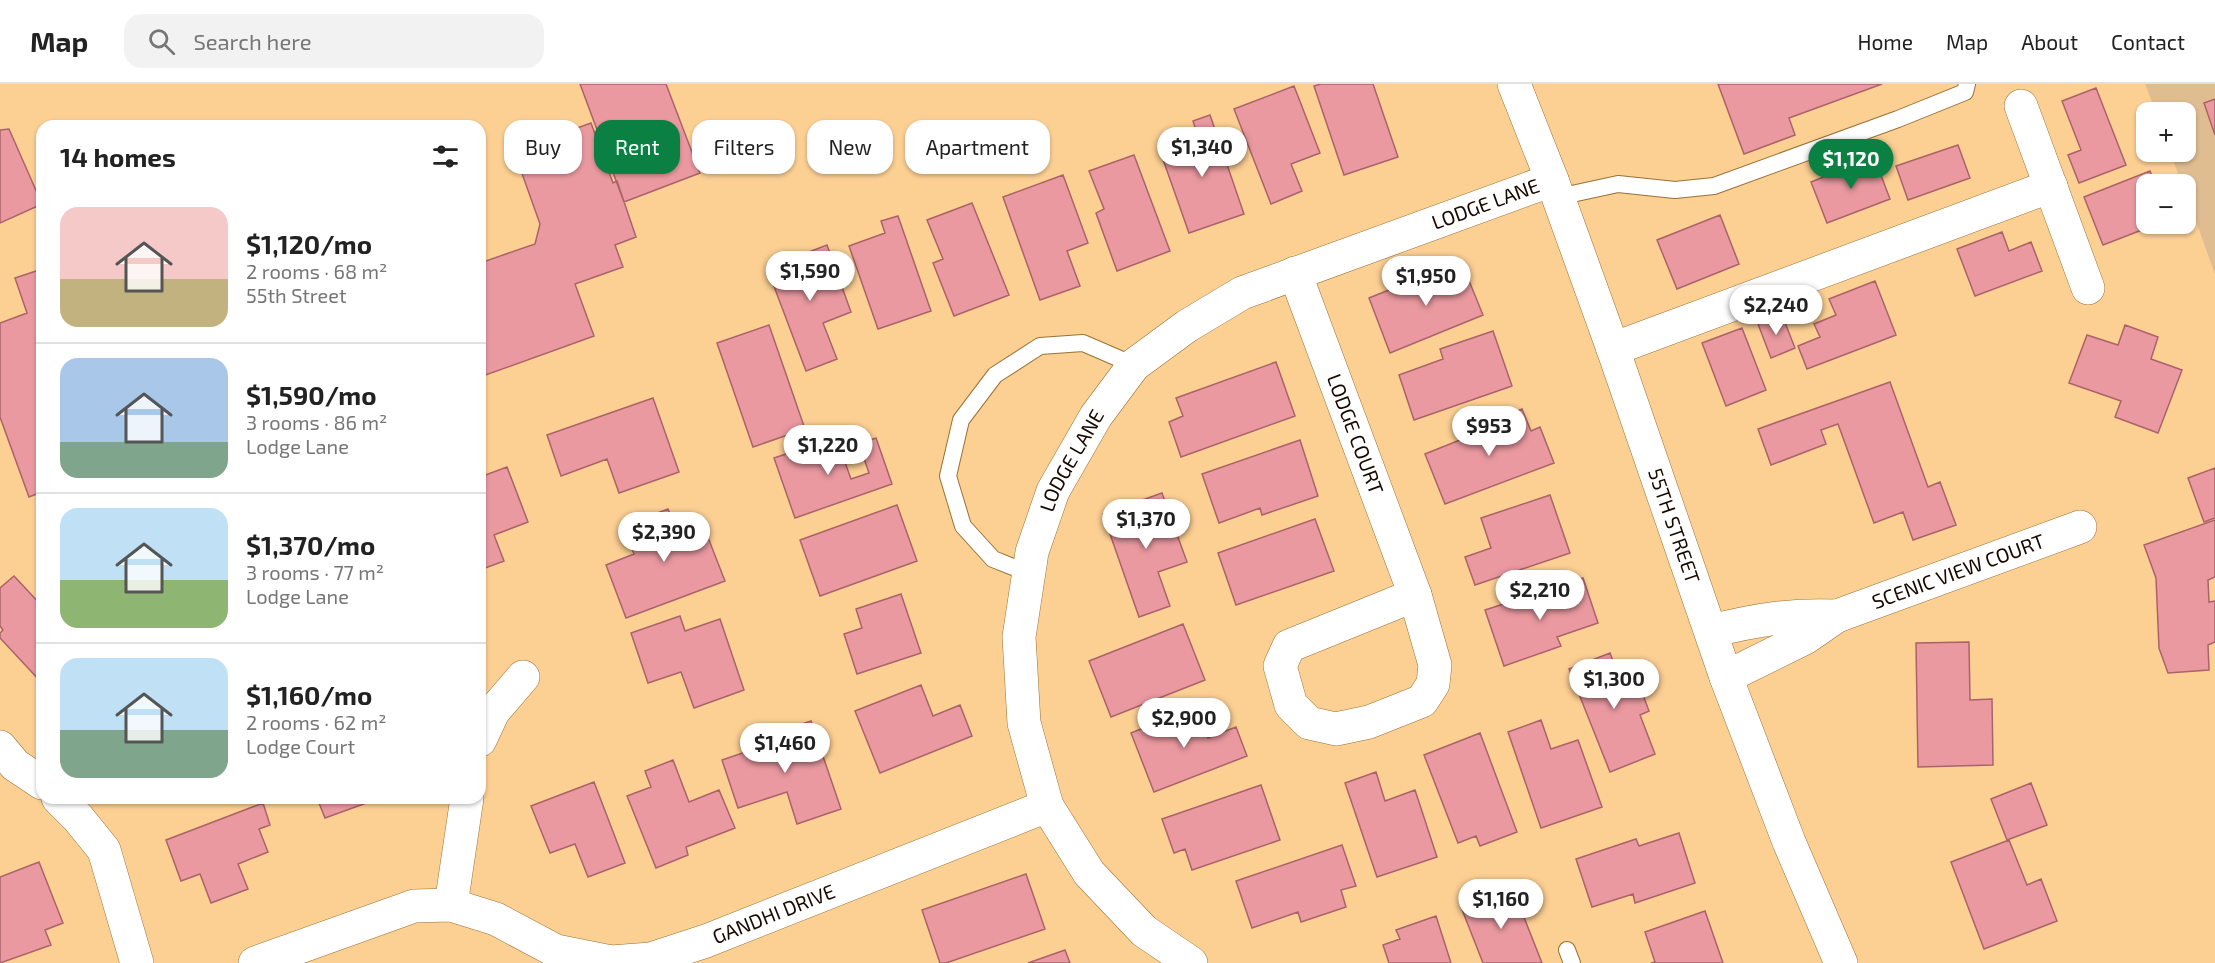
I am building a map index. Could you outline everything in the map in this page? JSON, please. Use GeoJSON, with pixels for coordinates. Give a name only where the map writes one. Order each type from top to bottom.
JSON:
{"type":"FeatureCollection","features":[{"type":"Feature","properties":{"kind":"street","name":"55TH STREET"},"geometry":{"type":"LineString","coordinates":[[1514,84],[1613,349],[1726,677],[1789,842],[1841,963]]}},
{"type":"Feature","properties":{"kind":"street"},"geometry":{"type":"LineString","coordinates":[[2021,106],[2088,288]]}},
{"type":"Feature","properties":{"kind":"street"},"geometry":{"type":"LineString","coordinates":[[1613,349],[2051,186]]}},
{"type":"Feature","properties":{"kind":"street","name":"LODGE LANE"},"geometry":{"type":"LineString","coordinates":[[1191,963],[1144,931],[1089,873],[1047,806],[1024,723],[1019,637],[1032,552],[1053,491],[1096,417],[1134,365],[1187,326],[1242,293],[1295,273],[1555,189]]}},
{"type":"Feature","properties":{"kind":"street","name":"LODGE COURT"},"geometry":{"type":"LineString","coordinates":[[1295,273],[1415,596],[1435,665],[1433,684],[1422,701],[1369,722],[1336,729],[1309,723],[1291,705],[1280,666],[1289,646],[1415,596]]}},
{"type":"Feature","properties":{"kind":"street","name":"SCENIC VIEW COURT"},"geometry":{"type":"LineString","coordinates":[[1726,677],[1804,638],[1837,616],[2080,526]]}},
{"type":"Feature","properties":{"kind":"street","name":"SCENIC VIEW COURT"},"geometry":{"type":"LineString","coordinates":[[1711,631],[1776,617],[1802,614],[1837,616]]}},
{"type":"Feature","properties":{"kind":"street"},"geometry":{"type":"LineString","coordinates":[[486,727],[493,712],[523,677]]}},
{"type":"Feature","properties":{"kind":"street"},"geometry":{"type":"LineString","coordinates":[[5,762],[36,780]]}},
{"type":"Feature","properties":{"kind":"street"},"geometry":{"type":"LineString","coordinates":[[64,804],[104,850],[137,963]]}},
{"type":"Feature","properties":{"kind":"street"},"geometry":{"type":"LineString","coordinates":[[451,905],[466,804]]}},
{"type":"Feature","properties":{"kind":"street","name":"GANDHI DRIVE"},"geometry":{"type":"LineString","coordinates":[[255,963],[414,906],[451,905],[496,919],[556,951],[611,962],[652,961],[1047,806]]}},
{"type":"Feature","properties":{"kind":"lane"},"geometry":{"type":"LineString","coordinates":[[1555,189],[1618,184],[1675,190],[1714,186],[1965,92],[1967,84]]}},
{"type":"Feature","properties":{"kind":"lane"},"geometry":{"type":"LineString","coordinates":[[1028,573],[993,558],[963,526],[948,476],[961,420],[994,375],[1040,346],[1083,343],[1134,365]]}},
{"type":"Feature","properties":{"kind":"shaded area"},"geometry":{"type":"Polygon","coordinates":[[[2145,84],[2215,84],[2215,274],[2196,222],[2196,174],[2178,174],[2174,162],[2196,162],[2196,102],[2152,102],[2145,84]]]}},
{"type":"Feature","properties":{"kind":"building"},"geometry":{"type":"Polygon","coordinates":[[[580,84],[666,84],[680,120],[594,120],[580,84]]]}},
{"type":"Feature","properties":{"kind":"building"},"geometry":{"type":"Polygon","coordinates":[[[1373,84],[1398,157],[1344,175],[1314,86],[1373,84]]]}},
{"type":"Feature","properties":{"kind":"building"},"geometry":{"type":"Polygon","coordinates":[[[1718,84],[1882,84],[1789,118],[1795,135],[1744,154],[1718,84]]]}},
{"type":"Feature","properties":{"kind":"building"},"geometry":{"type":"Polygon","coordinates":[[[1294,86],[1320,153],[1291,164],[1302,191],[1271,204],[1234,109],[1294,86]]]}},
{"type":"Feature","properties":{"kind":"building"},"geometry":{"type":"Polygon","coordinates":[[[2096,88],[2126,165],[2079,183],[2068,155],[2081,150],[2062,101],[2096,88]]]}},
{"type":"Feature","properties":{"kind":"building"},"geometry":{"type":"Polygon","coordinates":[[[2215,99],[2215,135],[2204,103],[2215,99]]]}},
{"type":"Feature","properties":{"kind":"building"},"geometry":{"type":"Polygon","coordinates":[[[1210,115],[1244,214],[1189,233],[1159,148],[1197,134],[1193,121],[1210,115]]]}},
{"type":"Feature","properties":{"kind":"building"},"geometry":{"type":"Polygon","coordinates":[[[680,121],[692,152],[692,174],[697,174],[624,202],[614,174],[680,174],[680,121]]]}},
{"type":"Feature","properties":{"kind":"building"},"geometry":{"type":"Polygon","coordinates":[[[591,123],[594,131],[594,174],[610,174],[613,183],[617,181],[636,237],[615,245],[623,267],[575,284],[594,336],[486,375],[486,261],[535,244],[540,224],[522,174],[582,174],[582,126],[591,123]]]}},
{"type":"Feature","properties":{"kind":"building"},"geometry":{"type":"Polygon","coordinates":[[[9,129],[36,190],[36,207],[0,223],[0,130],[9,129]]]}},
{"type":"Feature","properties":{"kind":"building"},"geometry":{"type":"Polygon","coordinates":[[[1958,145],[1970,178],[1908,200],[1896,166],[1958,145]]]}},
{"type":"Feature","properties":{"kind":"building"},"geometry":{"type":"Polygon","coordinates":[[[1134,155],[1170,251],[1117,271],[1096,213],[1104,209],[1089,171],[1134,155]]]}},
{"type":"Feature","properties":{"kind":"building"},"geometry":{"type":"Polygon","coordinates":[[[1874,157],[1890,199],[1827,223],[1811,182],[1874,157]]]}},
{"type":"Feature","properties":{"kind":"building"},"geometry":{"type":"Polygon","coordinates":[[[1063,175],[1088,243],[1067,251],[1080,286],[1040,300],[1003,197],[1063,175]]]}},
{"type":"Feature","properties":{"kind":"building"},"geometry":{"type":"Polygon","coordinates":[[[2136,177],[2136,232],[2103,245],[2084,197],[2136,177]]]}},
{"type":"Feature","properties":{"kind":"building"},"geometry":{"type":"Polygon","coordinates":[[[972,203],[1009,295],[954,316],[933,263],[943,259],[927,220],[972,203]]]}},
{"type":"Feature","properties":{"kind":"building"},"geometry":{"type":"Polygon","coordinates":[[[1720,215],[1739,264],[1677,289],[1657,240],[1720,215]]]}},
{"type":"Feature","properties":{"kind":"building"},"geometry":{"type":"Polygon","coordinates":[[[898,216],[931,311],[878,329],[849,246],[885,233],[881,221],[898,216]]]}},
{"type":"Feature","properties":{"kind":"building"},"geometry":{"type":"Polygon","coordinates":[[[2002,232],[2009,251],[2031,242],[2042,271],[1975,296],[1957,249],[2002,232]]]}},
{"type":"Feature","properties":{"kind":"building"},"geometry":{"type":"Polygon","coordinates":[[[827,245],[851,312],[823,323],[837,359],[806,371],[767,268],[827,245]]]}},
{"type":"Feature","properties":{"kind":"building"},"geometry":{"type":"Polygon","coordinates":[[[1461,261],[1483,315],[1390,353],[1369,298],[1461,261]]]}},
{"type":"Feature","properties":{"kind":"building"},"geometry":{"type":"Polygon","coordinates":[[[36,271],[36,494],[29,497],[0,417],[0,323],[27,313],[15,278],[36,271]]]}},
{"type":"Feature","properties":{"kind":"building"},"geometry":{"type":"Polygon","coordinates":[[[1875,281],[1896,335],[1807,369],[1798,346],[1820,337],[1814,324],[1836,315],[1829,299],[1875,281]]]}},
{"type":"Feature","properties":{"kind":"building"},"geometry":{"type":"Polygon","coordinates":[[[1782,315],[1795,348],[1771,358],[1758,324],[1782,315]]]}},
{"type":"Feature","properties":{"kind":"building"},"geometry":{"type":"Polygon","coordinates":[[[769,325],[805,429],[753,447],[717,343],[769,325]]]}},
{"type":"Feature","properties":{"kind":"building"},"geometry":{"type":"Polygon","coordinates":[[[2125,325],[2158,337],[2151,359],[2182,370],[2158,433],[2115,417],[2121,401],[2069,383],[2087,335],[2118,345],[2125,325]]]}},
{"type":"Feature","properties":{"kind":"building"},"geometry":{"type":"Polygon","coordinates":[[[1742,328],[1766,390],[1726,406],[1702,343],[1742,328]]]}},
{"type":"Feature","properties":{"kind":"building"},"geometry":{"type":"Polygon","coordinates":[[[1493,331],[1512,386],[1414,420],[1399,375],[1443,359],[1440,349],[1493,331]]]}},
{"type":"Feature","properties":{"kind":"building"},"geometry":{"type":"Polygon","coordinates":[[[1276,362],[1295,416],[1181,457],[1169,422],[1183,416],[1176,398],[1276,362]]]}},
{"type":"Feature","properties":{"kind":"building"},"geometry":{"type":"Polygon","coordinates":[[[1890,382],[1928,487],[1940,482],[1956,525],[1913,540],[1903,512],[1874,523],[1838,424],[1821,430],[1826,444],[1771,465],[1758,429],[1890,382]]]}},
{"type":"Feature","properties":{"kind":"building"},"geometry":{"type":"Polygon","coordinates":[[[653,398],[679,472],[619,493],[607,459],[561,476],[547,435],[653,398]]]}},
{"type":"Feature","properties":{"kind":"building"},"geometry":{"type":"Polygon","coordinates":[[[1522,409],[1531,431],[1540,427],[1554,463],[1445,504],[1425,454],[1470,436],[1468,430],[1522,409]]]}},
{"type":"Feature","properties":{"kind":"building"},"geometry":{"type":"Polygon","coordinates":[[[836,437],[851,479],[869,473],[859,444],[876,438],[892,484],[795,518],[774,458],[836,437]]]}},
{"type":"Feature","properties":{"kind":"building"},"geometry":{"type":"Polygon","coordinates":[[[1300,440],[1318,496],[1262,515],[1260,508],[1219,523],[1202,474],[1300,440]]]}},
{"type":"Feature","properties":{"kind":"building"},"geometry":{"type":"Polygon","coordinates":[[[507,467],[528,522],[494,535],[504,561],[486,568],[486,475],[507,467]]]}},
{"type":"Feature","properties":{"kind":"building"},"geometry":{"type":"Polygon","coordinates":[[[2215,468],[2215,518],[2204,522],[2188,478],[2215,468]]]}},
{"type":"Feature","properties":{"kind":"building"},"geometry":{"type":"Polygon","coordinates":[[[1162,493],[1187,562],[1158,572],[1170,606],[1139,617],[1103,514],[1162,493]]]}},
{"type":"Feature","properties":{"kind":"building"},"geometry":{"type":"Polygon","coordinates":[[[1550,495],[1570,553],[1475,585],[1465,557],[1491,548],[1481,518],[1550,495]]]}},
{"type":"Feature","properties":{"kind":"building"},"geometry":{"type":"Polygon","coordinates":[[[897,505],[917,561],[820,596],[800,540],[897,505]]]}},
{"type":"Feature","properties":{"kind":"building"},"geometry":{"type":"Polygon","coordinates":[[[668,509],[675,527],[700,517],[725,581],[626,618],[606,565],[634,554],[623,526],[668,509]]]}},
{"type":"Feature","properties":{"kind":"building"},"geometry":{"type":"Polygon","coordinates":[[[1315,519],[1334,571],[1236,605],[1218,553],[1315,519]]]}},
{"type":"Feature","properties":{"kind":"building"},"geometry":{"type":"Polygon","coordinates":[[[2215,520],[2215,577],[2208,580],[2209,602],[2215,601],[2215,642],[2208,645],[2209,670],[2168,673],[2159,648],[2156,578],[2144,545],[2215,520]]]}},
{"type":"Feature","properties":{"kind":"building"},"geometry":{"type":"Polygon","coordinates":[[[14,576],[36,600],[36,677],[0,638],[3,630],[0,626],[0,588],[14,576]]]}},
{"type":"Feature","properties":{"kind":"building"},"geometry":{"type":"Polygon","coordinates":[[[1583,578],[1598,623],[1557,637],[1561,646],[1504,666],[1485,610],[1583,578]]]}},
{"type":"Feature","properties":{"kind":"building"},"geometry":{"type":"Polygon","coordinates":[[[901,594],[921,653],[857,674],[844,634],[862,628],[856,609],[901,594]]]}},
{"type":"Feature","properties":{"kind":"building"},"geometry":{"type":"Polygon","coordinates":[[[680,616],[685,631],[720,619],[744,690],[694,708],[681,672],[648,683],[631,633],[680,616]]]}},
{"type":"Feature","properties":{"kind":"building"},"geometry":{"type":"Polygon","coordinates":[[[1183,624],[1205,680],[1111,717],[1089,661],[1183,624]]]}},
{"type":"Feature","properties":{"kind":"building"},"geometry":{"type":"Polygon","coordinates":[[[1969,642],[1970,700],[1992,699],[1993,765],[1918,767],[1916,643],[1969,642]]]}},
{"type":"Feature","properties":{"kind":"building"},"geometry":{"type":"Polygon","coordinates":[[[1610,653],[1617,671],[1632,665],[1649,711],[1640,715],[1655,754],[1610,772],[1569,669],[1610,653]]]}},
{"type":"Feature","properties":{"kind":"building"},"geometry":{"type":"Polygon","coordinates":[[[921,685],[933,716],[960,705],[972,736],[880,773],[855,711],[921,685]]]}},
{"type":"Feature","properties":{"kind":"building"},"geometry":{"type":"Polygon","coordinates":[[[1196,707],[1208,738],[1236,727],[1247,756],[1154,792],[1131,733],[1196,707]]]}},
{"type":"Feature","properties":{"kind":"building"},"geometry":{"type":"Polygon","coordinates":[[[1541,720],[1551,749],[1578,740],[1602,807],[1541,828],[1508,732],[1541,720]]]}},
{"type":"Feature","properties":{"kind":"building"},"geometry":{"type":"Polygon","coordinates":[[[811,721],[841,809],[797,824],[787,792],[738,808],[722,760],[766,745],[763,737],[811,721]]]}},
{"type":"Feature","properties":{"kind":"building"},"geometry":{"type":"Polygon","coordinates":[[[1480,733],[1517,832],[1480,846],[1476,836],[1458,843],[1424,755],[1480,733]]]}},
{"type":"Feature","properties":{"kind":"building"},"geometry":{"type":"Polygon","coordinates":[[[673,760],[689,802],[719,790],[735,828],[686,847],[688,855],[656,868],[627,796],[651,787],[645,771],[673,760]]]}},
{"type":"Feature","properties":{"kind":"building"},"geometry":{"type":"Polygon","coordinates":[[[1376,772],[1385,801],[1415,790],[1437,857],[1377,877],[1345,783],[1376,772]]]}},
{"type":"Feature","properties":{"kind":"building"},"geometry":{"type":"Polygon","coordinates":[[[594,782],[625,863],[588,877],[575,844],[550,853],[531,806],[594,782]]]}},
{"type":"Feature","properties":{"kind":"building"},"geometry":{"type":"Polygon","coordinates":[[[2031,783],[2047,825],[2007,840],[1991,799],[2031,783]]]}},
{"type":"Feature","properties":{"kind":"building"},"geometry":{"type":"Polygon","coordinates":[[[1261,785],[1280,840],[1192,870],[1185,849],[1174,853],[1162,819],[1261,785]]]}},
{"type":"Feature","properties":{"kind":"building"},"geometry":{"type":"Polygon","coordinates":[[[260,804],[263,804],[270,825],[259,829],[268,852],[238,864],[248,889],[211,903],[200,874],[181,881],[166,840],[260,804]]]}},
{"type":"Feature","properties":{"kind":"building"},"geometry":{"type":"Polygon","coordinates":[[[319,804],[364,804],[325,818],[319,804]]]}},
{"type":"Feature","properties":{"kind":"building"},"geometry":{"type":"Polygon","coordinates":[[[1679,833],[1695,883],[1635,903],[1633,894],[1592,907],[1576,859],[1636,839],[1639,846],[1679,833]]]}},
{"type":"Feature","properties":{"kind":"building"},"geometry":{"type":"Polygon","coordinates":[[[2009,840],[2027,885],[2041,879],[2057,921],[1984,949],[1951,862],[2009,840]]]}},
{"type":"Feature","properties":{"kind":"building"},"geometry":{"type":"Polygon","coordinates":[[[1342,845],[1356,886],[1341,890],[1346,907],[1301,922],[1298,912],[1252,928],[1236,881],[1342,845]]]}},
{"type":"Feature","properties":{"kind":"building"},"geometry":{"type":"Polygon","coordinates":[[[39,862],[63,923],[45,930],[51,945],[0,963],[0,877],[39,862]]]}},
{"type":"Feature","properties":{"kind":"building"},"geometry":{"type":"Polygon","coordinates":[[[1026,874],[1045,929],[946,963],[940,963],[922,910],[1026,874]]]}},
{"type":"Feature","properties":{"kind":"building"},"geometry":{"type":"Polygon","coordinates":[[[1512,887],[1542,963],[1483,963],[1461,907],[1512,887]]]}},
{"type":"Feature","properties":{"kind":"building"},"geometry":{"type":"Polygon","coordinates":[[[1705,911],[1723,963],[1651,963],[1655,962],[1645,932],[1705,911]]]}},
{"type":"Feature","properties":{"kind":"building"},"geometry":{"type":"Polygon","coordinates":[[[1436,916],[1451,963],[1389,963],[1383,945],[1400,939],[1396,930],[1436,916]]]}},
{"type":"Feature","properties":{"kind":"building"},"geometry":{"type":"Polygon","coordinates":[[[1065,950],[1070,963],[1028,963],[1065,950]]]}}]}
